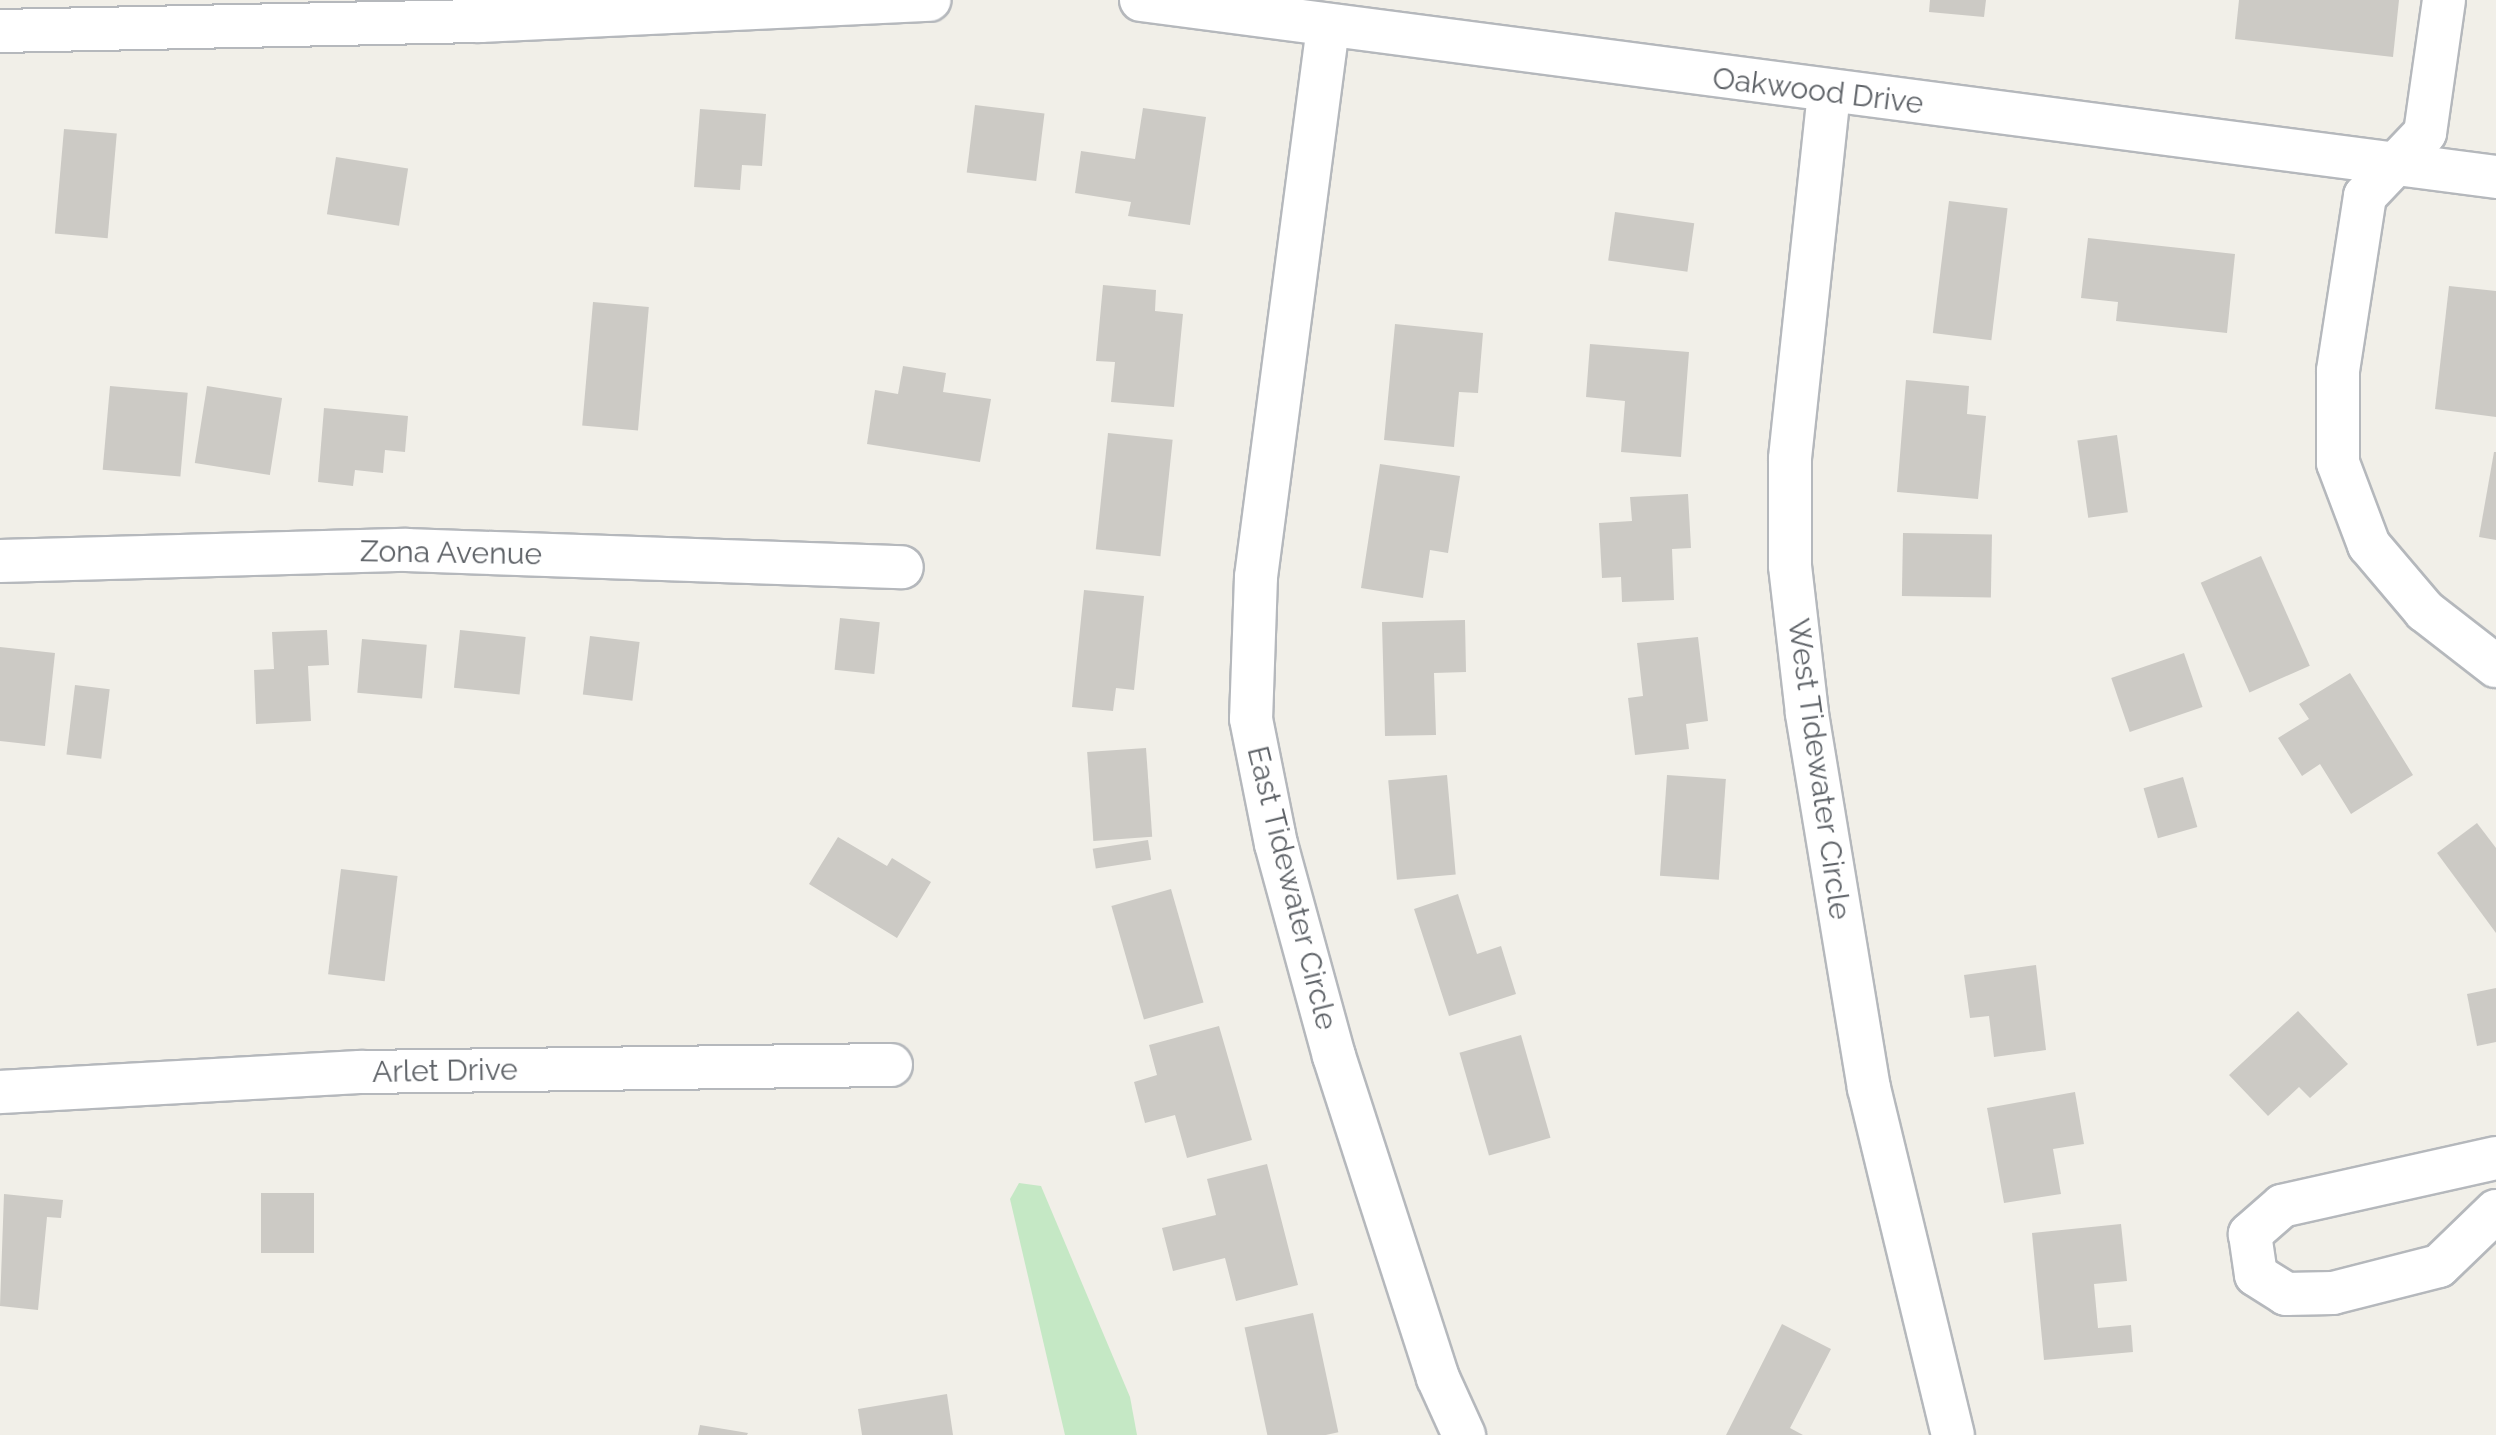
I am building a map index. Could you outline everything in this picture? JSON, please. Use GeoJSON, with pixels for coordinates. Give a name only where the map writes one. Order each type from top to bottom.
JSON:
{"type":"FeatureCollection","features":[{"type":"Feature","properties":{"kind":"street"},"geometry":{"type":"LineString","coordinates":[[0,31],[480,21],[930,0]]}},
{"type":"Feature","properties":{"kind":"street","name":"Oakwood Drive"},"geometry":{"type":"LineString","coordinates":[[1140,0],[1829,93],[2496,177]]}},
{"type":"Feature","properties":{"kind":"street"},"geometry":{"type":"LineString","coordinates":[[2444,0],[2425,134],[2365,196],[2338,372],[2338,462],[2368,545],[2426,611],[2496,666]]}},
{"type":"Feature","properties":{"kind":"street","name":"East Tidewater Circle"},"geometry":{"type":"LineString","coordinates":[[1328,27],[1256,577],[1250,719],[1276,844],[1334,1056],[1463,1433]]}},
{"type":"Feature","properties":{"kind":"street","name":"West Tidewater Circle"},"geometry":{"type":"LineString","coordinates":[[1829,93],[1790,458],[1790,566],[1869,1088],[1953,1435]]}},
{"type":"Feature","properties":{"kind":"street","name":"Zona Avenue"},"geometry":{"type":"LineString","coordinates":[[0,561],[406,550],[902,567]]}},
{"type":"Feature","properties":{"kind":"street","name":"Arlet Drive"},"geometry":{"type":"LineString","coordinates":[[0,1092],[360,1072],[891,1065]]}},
{"type":"Feature","properties":{"kind":"street"},"geometry":{"type":"LineString","coordinates":[[2496,1158],[2282,1206],[2250,1234],[2256,1275],[2286,1294],[2317,1294],[2438,1266],[2496,1212]]}},
{"type":"Feature","properties":{"kind":"green space"},"geometry":{"type":"Polygon","coordinates":[[[1019,1183],[1041,1186],[1130,1397],[1137,1435],[1065,1435],[1010,1199],[1019,1183]]]}},
{"type":"Feature","properties":{"kind":"building"},"geometry":{"type":"Polygon","coordinates":[[[1930,0],[1986,0],[1984,17],[1929,12],[1930,0]]]}},
{"type":"Feature","properties":{"kind":"building"},"geometry":{"type":"Polygon","coordinates":[[[2239,0],[2399,0],[2393,57],[2235,39],[2239,0]]]}},
{"type":"Feature","properties":{"kind":"building"},"geometry":{"type":"Polygon","coordinates":[[[975,105],[1044,114],[1036,181],[967,172],[975,105]]]}},
{"type":"Feature","properties":{"kind":"building"},"geometry":{"type":"Polygon","coordinates":[[[1143,108],[1206,117],[1190,225],[1128,216],[1131,202],[1075,193],[1081,151],[1135,159],[1143,108]]]}},
{"type":"Feature","properties":{"kind":"building"},"geometry":{"type":"Polygon","coordinates":[[[700,109],[766,114],[762,166],[742,165],[740,190],[694,187],[700,109]]]}},
{"type":"Feature","properties":{"kind":"building"},"geometry":{"type":"Polygon","coordinates":[[[64,129],[117,134],[108,238],[55,234],[64,129]]]}},
{"type":"Feature","properties":{"kind":"building"},"geometry":{"type":"Polygon","coordinates":[[[336,157],[408,168],[399,226],[327,214],[336,157]]]}},
{"type":"Feature","properties":{"kind":"building"},"geometry":{"type":"Polygon","coordinates":[[[1949,201],[2008,208],[1991,340],[1933,333],[1949,201]]]}},
{"type":"Feature","properties":{"kind":"building"},"geometry":{"type":"Polygon","coordinates":[[[1615,212],[1694,223],[1687,272],[1608,261],[1615,212]]]}},
{"type":"Feature","properties":{"kind":"building"},"geometry":{"type":"Polygon","coordinates":[[[2088,238],[2235,254],[2227,333],[2116,321],[2118,302],[2081,298],[2088,238]]]}},
{"type":"Feature","properties":{"kind":"building"},"geometry":{"type":"Polygon","coordinates":[[[1103,285],[1156,290],[1155,311],[1183,314],[1174,407],[1111,402],[1115,362],[1096,361],[1103,285]]]}},
{"type":"Feature","properties":{"kind":"building"},"geometry":{"type":"Polygon","coordinates":[[[2449,286],[2496,291],[2496,417],[2435,409],[2449,286]]]}},
{"type":"Feature","properties":{"kind":"building"},"geometry":{"type":"Polygon","coordinates":[[[593,302],[649,307],[638,430],[582,426],[593,302]]]}},
{"type":"Feature","properties":{"kind":"building"},"geometry":{"type":"Polygon","coordinates":[[[1395,324],[1483,333],[1478,393],[1459,392],[1454,447],[1384,440],[1395,324]]]}},
{"type":"Feature","properties":{"kind":"building"},"geometry":{"type":"Polygon","coordinates":[[[1590,344],[1689,352],[1681,457],[1621,452],[1625,401],[1586,397],[1590,344]]]}},
{"type":"Feature","properties":{"kind":"building"},"geometry":{"type":"Polygon","coordinates":[[[903,366],[946,373],[943,392],[991,399],[980,462],[867,444],[875,390],[898,394],[903,366]]]}},
{"type":"Feature","properties":{"kind":"building"},"geometry":{"type":"Polygon","coordinates":[[[1906,380],[1969,386],[1967,414],[1986,416],[1978,499],[1897,492],[1906,380]]]}},
{"type":"Feature","properties":{"kind":"building"},"geometry":{"type":"Polygon","coordinates":[[[110,386],[188,393],[180,476],[103,470],[110,386]]]}},
{"type":"Feature","properties":{"kind":"building"},"geometry":{"type":"Polygon","coordinates":[[[207,386],[282,398],[270,475],[195,463],[207,386]]]}},
{"type":"Feature","properties":{"kind":"building"},"geometry":{"type":"Polygon","coordinates":[[[324,408],[408,416],[405,452],[385,450],[383,473],[355,470],[353,486],[318,482],[324,408]]]}},
{"type":"Feature","properties":{"kind":"building"},"geometry":{"type":"Polygon","coordinates":[[[1108,433],[1173,440],[1160,556],[1096,549],[1108,433]]]}},
{"type":"Feature","properties":{"kind":"building"},"geometry":{"type":"Polygon","coordinates":[[[2117,435],[2128,512],[2088,518],[2077,441],[2117,435]]]}},
{"type":"Feature","properties":{"kind":"building"},"geometry":{"type":"Polygon","coordinates":[[[2496,452],[2496,540],[2479,537],[2496,452]]]}},
{"type":"Feature","properties":{"kind":"building"},"geometry":{"type":"Polygon","coordinates":[[[1380,464],[1460,476],[1448,553],[1430,550],[1423,598],[1361,588],[1380,464]]]}},
{"type":"Feature","properties":{"kind":"building"},"geometry":{"type":"Polygon","coordinates":[[[1688,494],[1691,548],[1672,549],[1674,600],[1622,602],[1621,577],[1602,578],[1599,523],[1632,521],[1630,497],[1688,494]]]}},
{"type":"Feature","properties":{"kind":"building"},"geometry":{"type":"Polygon","coordinates":[[[1903,533],[1992,535],[1991,598],[1902,596],[1903,533]]]}},
{"type":"Feature","properties":{"kind":"building"},"geometry":{"type":"Polygon","coordinates":[[[2261,556],[2310,666],[2250,692],[2201,583],[2261,556]]]}},
{"type":"Feature","properties":{"kind":"building"},"geometry":{"type":"Polygon","coordinates":[[[1084,590],[1144,596],[1134,690],[1116,688],[1113,711],[1072,707],[1084,590]]]}},
{"type":"Feature","properties":{"kind":"building"},"geometry":{"type":"Polygon","coordinates":[[[840,618],[880,622],[874,674],[835,670],[840,618]]]}},
{"type":"Feature","properties":{"kind":"building"},"geometry":{"type":"Polygon","coordinates":[[[1465,620],[1466,672],[1434,673],[1436,735],[1385,736],[1382,622],[1465,620]]]}},
{"type":"Feature","properties":{"kind":"building"},"geometry":{"type":"Polygon","coordinates":[[[327,630],[329,665],[308,666],[311,721],[256,724],[254,670],[274,669],[272,632],[327,630]]]}},
{"type":"Feature","properties":{"kind":"building"},"geometry":{"type":"Polygon","coordinates":[[[460,630],[526,637],[520,695],[454,688],[460,630]]]}},
{"type":"Feature","properties":{"kind":"building"},"geometry":{"type":"Polygon","coordinates":[[[590,636],[640,642],[632,701],[583,695],[590,636]]]}},
{"type":"Feature","properties":{"kind":"building"},"geometry":{"type":"Polygon","coordinates":[[[1698,637],[1708,721],[1686,724],[1689,749],[1635,755],[1628,698],[1643,696],[1637,643],[1698,637]]]}},
{"type":"Feature","properties":{"kind":"building"},"geometry":{"type":"Polygon","coordinates":[[[362,639],[427,645],[422,698],[357,693],[362,639]]]}},
{"type":"Feature","properties":{"kind":"building"},"geometry":{"type":"Polygon","coordinates":[[[0,647],[55,653],[45,746],[0,741],[0,647]]]}},
{"type":"Feature","properties":{"kind":"building"},"geometry":{"type":"Polygon","coordinates":[[[2184,653],[2203,707],[2130,732],[2111,678],[2184,653]]]}},
{"type":"Feature","properties":{"kind":"building"},"geometry":{"type":"Polygon","coordinates":[[[2350,673],[2413,775],[2351,814],[2320,764],[2302,776],[2278,738],[2309,719],[2299,704],[2350,673]]]}},
{"type":"Feature","properties":{"kind":"building"},"geometry":{"type":"Polygon","coordinates":[[[75,685],[110,689],[101,759],[66,754],[75,685]]]}},
{"type":"Feature","properties":{"kind":"building"},"geometry":{"type":"Polygon","coordinates":[[[1146,748],[1152,837],[1093,841],[1087,752],[1146,748]]]}},
{"type":"Feature","properties":{"kind":"building"},"geometry":{"type":"Polygon","coordinates":[[[1447,775],[1456,875],[1397,880],[1388,780],[1447,775]]]}},
{"type":"Feature","properties":{"kind":"building"},"geometry":{"type":"Polygon","coordinates":[[[1667,775],[1726,779],[1719,880],[1660,876],[1667,775]]]}},
{"type":"Feature","properties":{"kind":"building"},"geometry":{"type":"Polygon","coordinates":[[[2183,777],[2197,827],[2158,838],[2144,788],[2183,777]]]}},
{"type":"Feature","properties":{"kind":"building"},"geometry":{"type":"Polygon","coordinates":[[[2477,823],[2496,848],[2496,933],[2437,853],[2477,823]]]}},
{"type":"Feature","properties":{"kind":"building"},"geometry":{"type":"Polygon","coordinates":[[[838,837],[887,866],[892,858],[931,882],[897,938],[809,884],[838,837]]]}},
{"type":"Feature","properties":{"kind":"building"},"geometry":{"type":"Polygon","coordinates":[[[1148,840],[1151,860],[1096,869],[1093,849],[1148,840]]]}},
{"type":"Feature","properties":{"kind":"building"},"geometry":{"type":"Polygon","coordinates":[[[341,869],[398,876],[385,981],[328,974],[341,869]]]}},
{"type":"Feature","properties":{"kind":"building"},"geometry":{"type":"Polygon","coordinates":[[[1171,889],[1204,1002],[1144,1020],[1111,906],[1171,889]]]}},
{"type":"Feature","properties":{"kind":"building"},"geometry":{"type":"Polygon","coordinates":[[[1458,894],[1477,954],[1501,946],[1516,994],[1449,1016],[1414,909],[1458,894]]]}},
{"type":"Feature","properties":{"kind":"building"},"geometry":{"type":"Polygon","coordinates":[[[2036,965],[2046,1050],[1994,1057],[1989,1016],[1970,1018],[1964,975],[2036,965]]]}},
{"type":"Feature","properties":{"kind":"building"},"geometry":{"type":"Polygon","coordinates":[[[2496,988],[2496,1042],[2477,1046],[2467,994],[2496,988]]]}},
{"type":"Feature","properties":{"kind":"building"},"geometry":{"type":"Polygon","coordinates":[[[2298,1011],[2348,1064],[2310,1098],[2299,1087],[2268,1116],[2229,1075],[2298,1011]]]}},
{"type":"Feature","properties":{"kind":"building"},"geometry":{"type":"Polygon","coordinates":[[[1219,1026],[1252,1140],[1187,1158],[1175,1115],[1145,1123],[1134,1082],[1157,1075],[1149,1045],[1219,1026]]]}},
{"type":"Feature","properties":{"kind":"building"},"geometry":{"type":"Polygon","coordinates":[[[1521,1035],[1550,1138],[1489,1155],[1459,1053],[1521,1035]]]}},
{"type":"Feature","properties":{"kind":"building"},"geometry":{"type":"Polygon","coordinates":[[[2075,1092],[2084,1144],[2053,1149],[2061,1194],[2004,1203],[1987,1108],[2075,1092]]]}},
{"type":"Feature","properties":{"kind":"building"},"geometry":{"type":"Polygon","coordinates":[[[1267,1164],[1298,1285],[1236,1301],[1225,1258],[1173,1271],[1162,1228],[1216,1215],[1207,1179],[1267,1164]]]}},
{"type":"Feature","properties":{"kind":"building"},"geometry":{"type":"Polygon","coordinates":[[[261,1193],[314,1193],[314,1253],[261,1253],[261,1193]]]}},
{"type":"Feature","properties":{"kind":"building"},"geometry":{"type":"Polygon","coordinates":[[[4,1194],[63,1200],[61,1218],[47,1217],[38,1310],[0,1306],[4,1194]]]}},
{"type":"Feature","properties":{"kind":"building"},"geometry":{"type":"Polygon","coordinates":[[[2121,1224],[2127,1281],[2094,1284],[2098,1328],[2131,1325],[2133,1352],[2044,1360],[2032,1233],[2121,1224]]]}},
{"type":"Feature","properties":{"kind":"building"},"geometry":{"type":"Polygon","coordinates":[[[1313,1313],[1338,1432],[1267,1435],[1245,1328],[1313,1313]]]}},
{"type":"Feature","properties":{"kind":"building"},"geometry":{"type":"Polygon","coordinates":[[[1782,1324],[1831,1349],[1790,1428],[1803,1435],[1726,1435],[1782,1324]]]}},
{"type":"Feature","properties":{"kind":"building"},"geometry":{"type":"Polygon","coordinates":[[[947,1394],[953,1435],[862,1435],[858,1409],[947,1394]]]}},
{"type":"Feature","properties":{"kind":"building"},"geometry":{"type":"Polygon","coordinates":[[[700,1425],[748,1433],[698,1435],[700,1425]]]}}]}
